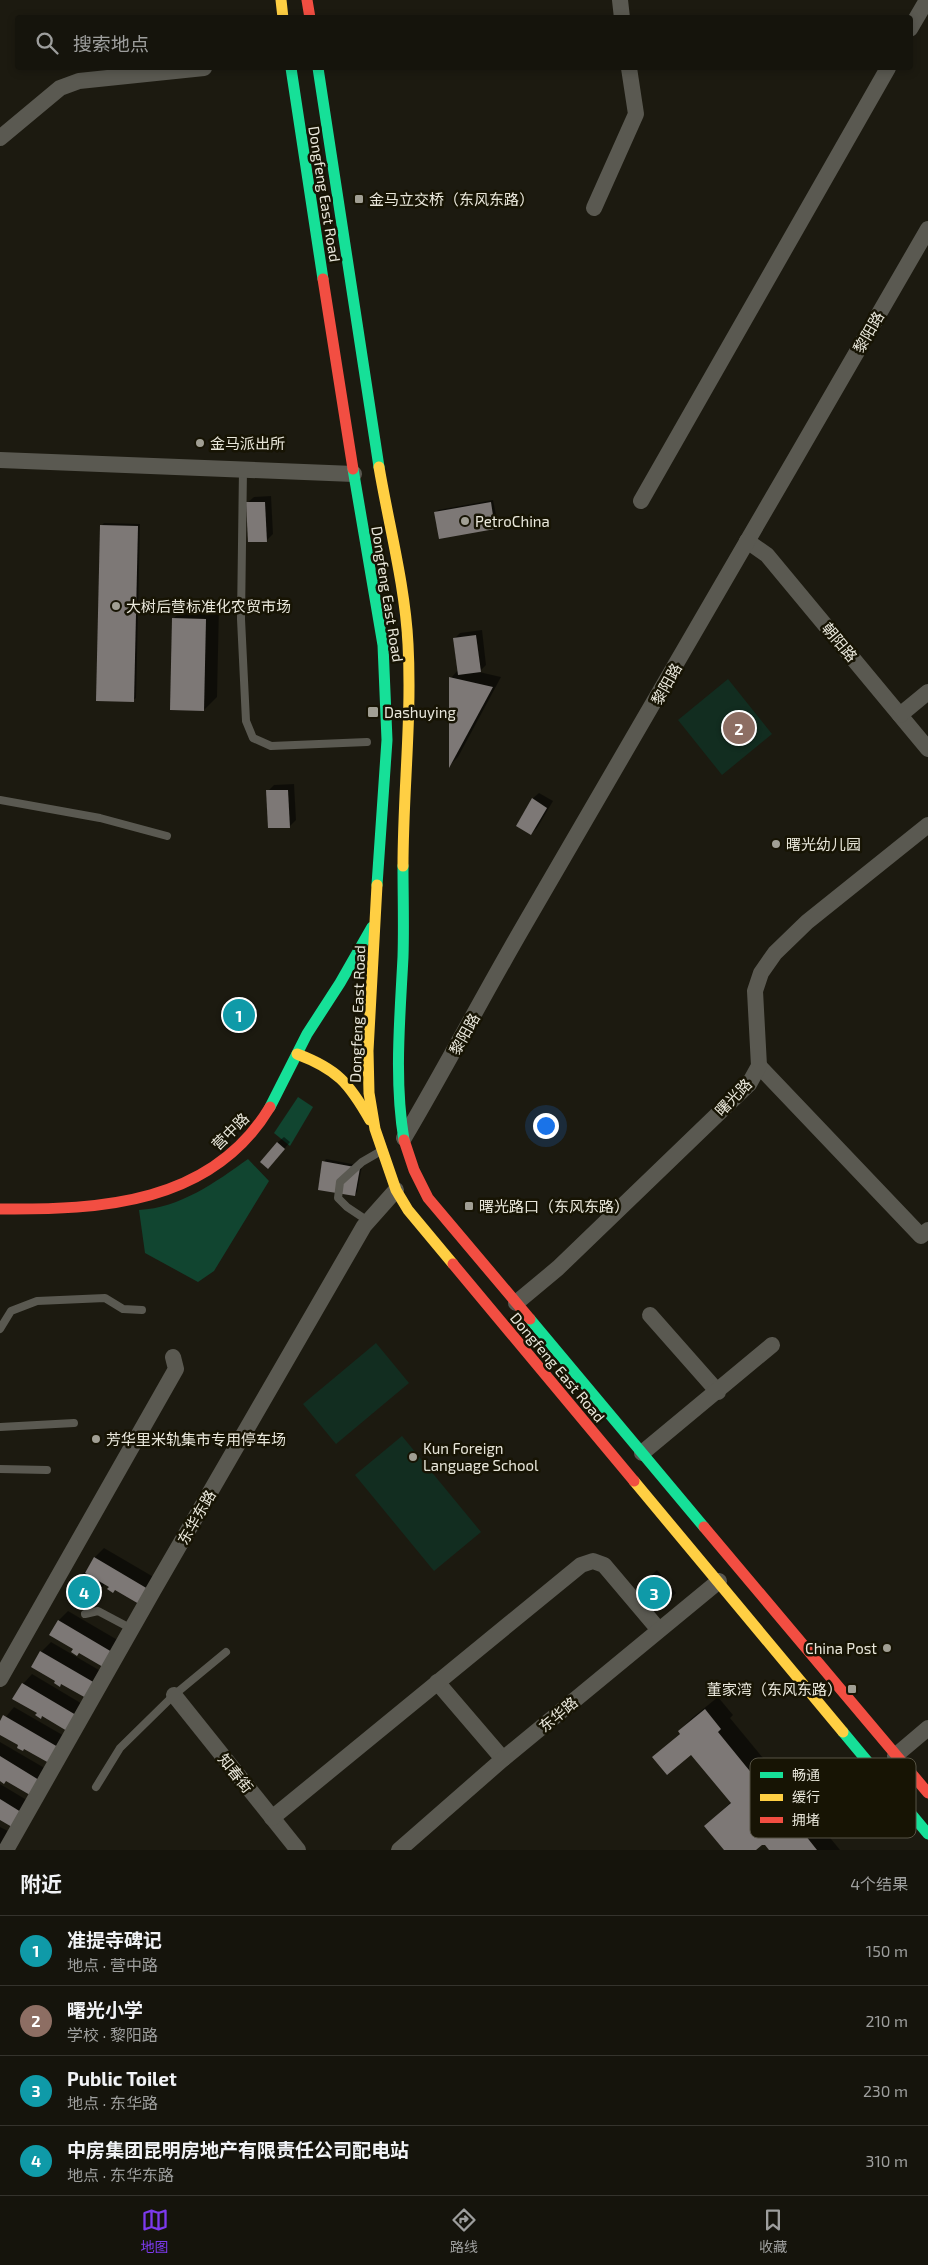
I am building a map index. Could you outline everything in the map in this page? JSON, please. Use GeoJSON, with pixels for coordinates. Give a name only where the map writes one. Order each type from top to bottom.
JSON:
{"type":"FeatureCollection","features":[{"type":"Feature","properties":{"kind":"main road"},"geometry":{"type":"LineString","coordinates":[[281,0],[283,15]]}},
{"type":"Feature","properties":{"kind":"main road"},"geometry":{"type":"LineString","coordinates":[[307,0],[310,15]]}},
{"type":"Feature","properties":{"kind":"main road","name":"Dongfeng East Road"},"geometry":{"type":"LineString","coordinates":[[291,70],[354,474],[383,645],[388,740],[368,1051],[369,1093],[374,1129],[381,1151],[396,1190],[408,1210],[865,1758]]}},
{"type":"Feature","properties":{"kind":"main road","name":"Dongfeng East Road"},"geometry":{"type":"LineString","coordinates":[[318,70],[375,444],[401,591],[408,644],[408,739],[403,824],[403,954],[399,1037],[404,1138],[414,1170],[428,1198],[895,1756]]}},
{"type":"Feature","properties":{"kind":"main road","name":"营中路"},"geometry":{"type":"LineString","coordinates":[[0,1209],[48,1210],[130,1202],[159,1195],[190,1181],[212,1168],[249,1136],[265,1114],[297,1054],[376,922]]}},
{"type":"Feature","properties":{"kind":"main road"},"geometry":{"type":"LineString","coordinates":[[297,1054],[320,1062],[338,1077],[362,1105],[374,1129]]}},
{"type":"Feature","properties":{"kind":"main road","name":"Dongfeng East Road"},"geometry":{"type":"LineString","coordinates":[[916,1780],[928,1794]]}},
{"type":"Feature","properties":{"kind":"main road","name":"Dongfeng East Road"},"geometry":{"type":"LineString","coordinates":[[916,1819],[928,1834]]}},
{"type":"Feature","properties":{"kind":"street"},"geometry":{"type":"LineString","coordinates":[[620,0],[622,15]]}},
{"type":"Feature","properties":{"kind":"street"},"geometry":{"type":"LineString","coordinates":[[913,24],[927,0]]}},
{"type":"Feature","properties":{"kind":"street"},"geometry":{"type":"LineString","coordinates":[[0,138],[60,88],[78,81],[185,70]]}},
{"type":"Feature","properties":{"kind":"street"},"geometry":{"type":"LineString","coordinates":[[594,208],[636,114],[629,70]]}},
{"type":"Feature","properties":{"kind":"street"},"geometry":{"type":"LineString","coordinates":[[641,501],[887,70]]}},
{"type":"Feature","properties":{"kind":"street","name":"黎阳路"},"geometry":{"type":"LineString","coordinates":[[404,1138],[524,926],[654,705],[747,540],[928,229]]}},
{"type":"Feature","properties":{"kind":"street"},"geometry":{"type":"LineString","coordinates":[[0,460],[354,474]]}},
{"type":"Feature","properties":{"kind":"street","name":"朝阳路"},"geometry":{"type":"LineString","coordinates":[[747,540],[767,555],[928,749]]}},
{"type":"Feature","properties":{"kind":"street"},"geometry":{"type":"LineString","coordinates":[[900,715],[928,692]]}},
{"type":"Feature","properties":{"kind":"street","name":"曙光路"},"geometry":{"type":"LineString","coordinates":[[516,1303],[558,1268],[749,1084],[760,1066],[755,991],[761,973],[775,953],[807,922],[928,825]]}},
{"type":"Feature","properties":{"kind":"street"},"geometry":{"type":"LineString","coordinates":[[760,1066],[924,1233]]}},
{"type":"Feature","properties":{"kind":"street","name":"东华东路"},"geometry":{"type":"LineString","coordinates":[[6,1850],[368,1221],[396,1190]]}},
{"type":"Feature","properties":{"kind":"street"},"geometry":{"type":"LineString","coordinates":[[650,1315],[718,1392]]}},
{"type":"Feature","properties":{"kind":"street"},"geometry":{"type":"LineString","coordinates":[[642,1453],[718,1392],[772,1345]]}},
{"type":"Feature","properties":{"kind":"street"},"geometry":{"type":"LineString","coordinates":[[0,1679],[176,1369],[173,1357]]}},
{"type":"Feature","properties":{"kind":"street"},"geometry":{"type":"LineString","coordinates":[[272,1818],[581,1565],[592,1561],[604,1565],[659,1630]]}},
{"type":"Feature","properties":{"kind":"street","name":"东华路"},"geometry":{"type":"LineString","coordinates":[[399,1850],[503,1759],[719,1581]]}},
{"type":"Feature","properties":{"kind":"street"},"geometry":{"type":"LineString","coordinates":[[437,1682],[503,1759]]}},
{"type":"Feature","properties":{"kind":"street","name":"知春街"},"geometry":{"type":"LineString","coordinates":[[174,1695],[298,1850]]}},
{"type":"Feature","properties":{"kind":"street"},"geometry":{"type":"LineString","coordinates":[[895,1756],[928,1728]]}},
{"type":"Feature","properties":{"kind":"lane"},"geometry":{"type":"LineString","coordinates":[[243,470],[241,619],[246,721],[253,738],[271,746],[367,742]]}},
{"type":"Feature","properties":{"kind":"lane"},"geometry":{"type":"LineString","coordinates":[[0,800],[100,818],[167,836]]}},
{"type":"Feature","properties":{"kind":"lane"},"geometry":{"type":"LineString","coordinates":[[368,1221],[347,1207],[338,1198],[340,1182],[362,1162],[381,1151]]}},
{"type":"Feature","properties":{"kind":"lane"},"geometry":{"type":"LineString","coordinates":[[0,1329],[11,1311],[37,1301],[105,1298],[123,1309],[142,1310]]}},
{"type":"Feature","properties":{"kind":"lane"},"geometry":{"type":"LineString","coordinates":[[0,1427],[74,1423]]}},
{"type":"Feature","properties":{"kind":"lane"},"geometry":{"type":"LineString","coordinates":[[0,1469],[47,1470]]}},
{"type":"Feature","properties":{"kind":"lane"},"geometry":{"type":"LineString","coordinates":[[85,1614],[98,1611],[132,1629]]}},
{"type":"Feature","properties":{"kind":"lane"},"geometry":{"type":"LineString","coordinates":[[96,1788],[120,1748],[174,1695],[226,1652]]}},
{"type":"Feature","properties":{"kind":"green space"},"geometry":{"type":"Polygon","coordinates":[[[728,679],[772,734],[722,775],[678,720],[728,679]]]}},
{"type":"Feature","properties":{"kind":"green space"},"geometry":{"type":"Polygon","coordinates":[[[298,1097],[313,1107],[290,1146],[274,1133],[298,1097]]]}},
{"type":"Feature","properties":{"kind":"green space"},"geometry":{"type":"Polygon","coordinates":[[[248,1159],[269,1181],[214,1271],[198,1282],[145,1253],[139,1210],[154,1208],[183,1199],[210,1185],[248,1159]]]}},
{"type":"Feature","properties":{"kind":"green space"},"geometry":{"type":"Polygon","coordinates":[[[376,1343],[409,1383],[336,1444],[303,1404],[376,1343]]]}},
{"type":"Feature","properties":{"kind":"green space"},"geometry":{"type":"Polygon","coordinates":[[[402,1436],[481,1532],[434,1571],[355,1475],[402,1436]]]}},
{"type":"Feature","properties":{"kind":"building"},"geometry":{"type":"Polygon","coordinates":[[[246,502],[265,502],[267,542],[248,542],[246,502]]]}},
{"type":"Feature","properties":{"kind":"building","name":"PetroChina"},"geometry":{"type":"Polygon","coordinates":[[[491,502],[495,529],[439,539],[434,512],[491,502]]]}},
{"type":"Feature","properties":{"kind":"building","name":"大树后营标准化农贸市场"},"geometry":{"type":"Polygon","coordinates":[[[100,525],[138,526],[134,702],[96,701],[100,525]]]}},
{"type":"Feature","properties":{"kind":"building"},"geometry":{"type":"Polygon","coordinates":[[[172,618],[206,619],[204,711],[170,710],[172,618]]]}},
{"type":"Feature","properties":{"kind":"building"},"geometry":{"type":"Polygon","coordinates":[[[476,635],[481,672],[458,675],[453,638],[476,635]]]}},
{"type":"Feature","properties":{"kind":"building"},"geometry":{"type":"Polygon","coordinates":[[[449,677],[493,687],[449,768],[449,677]]]}},
{"type":"Feature","properties":{"kind":"building"},"geometry":{"type":"Polygon","coordinates":[[[266,790],[288,790],[290,828],[268,828],[266,790]]]}},
{"type":"Feature","properties":{"kind":"building"},"geometry":{"type":"Polygon","coordinates":[[[532,798],[547,808],[531,835],[516,826],[532,798]]]}},
{"type":"Feature","properties":{"kind":"building"},"geometry":{"type":"Polygon","coordinates":[[[277,1142],[285,1149],[268,1169],[260,1162],[277,1142]]]}},
{"type":"Feature","properties":{"kind":"building"},"geometry":{"type":"Polygon","coordinates":[[[322,1161],[360,1168],[355,1196],[318,1190],[322,1161]]]}},
{"type":"Feature","properties":{"kind":"building"},"geometry":{"type":"Polygon","coordinates":[[[94,1557],[148,1589],[139,1604],[115,1590],[113,1593],[107,1589],[109,1587],[85,1573],[94,1557]]]}},
{"type":"Feature","properties":{"kind":"building"},"geometry":{"type":"Polygon","coordinates":[[[79,1574],[102,1587],[89,1609],[67,1597],[79,1574]]]}},
{"type":"Feature","properties":{"kind":"building"},"geometry":{"type":"Polygon","coordinates":[[[650,1576],[671,1600],[657,1611],[637,1587],[650,1576]]]}},
{"type":"Feature","properties":{"kind":"building"},"geometry":{"type":"Polygon","coordinates":[[[58,1620],[112,1652],[103,1667],[79,1653],[77,1656],[71,1652],[73,1649],[49,1635],[58,1620]]]}},
{"type":"Feature","properties":{"kind":"building"},"geometry":{"type":"Polygon","coordinates":[[[40,1651],[95,1683],[86,1698],[61,1684],[60,1687],[54,1683],[55,1681],[31,1667],[40,1651]]]}},
{"type":"Feature","properties":{"kind":"building"},"geometry":{"type":"Polygon","coordinates":[[[22,1683],[76,1715],[67,1731],[42,1716],[41,1719],[35,1715],[37,1713],[12,1699],[22,1683]]]}},
{"type":"Feature","properties":{"kind":"building"},"geometry":{"type":"Polygon","coordinates":[[[705,1709],[721,1729],[718,1732],[750,1771],[750,1838],[807,1838],[817,1850],[769,1850],[765,1845],[762,1845],[756,1850],[724,1850],[704,1826],[731,1803],[691,1755],[667,1775],[652,1757],[680,1734],[678,1731],[705,1709]]]}},
{"type":"Feature","properties":{"kind":"building"},"geometry":{"type":"Polygon","coordinates":[[[3,1715],[58,1747],[49,1763],[24,1749],[23,1751],[17,1748],[18,1745],[0,1735],[0,1721],[3,1715]]]}},
{"type":"Feature","properties":{"kind":"building"},"geometry":{"type":"Polygon","coordinates":[[[0,1756],[39,1780],[30,1795],[6,1781],[4,1784],[0,1781],[0,1756]]]}},
{"type":"Feature","properties":{"kind":"building"},"geometry":{"type":"Polygon","coordinates":[[[0,1799],[21,1812],[12,1827],[0,1820],[0,1799]]]}},
{"type":"Feature","properties":{"kind":"traffic: fast"},"geometry":{"type":"LineString","coordinates":[[291,70],[323,279]]}},
{"type":"Feature","properties":{"kind":"traffic: fast"},"geometry":{"type":"LineString","coordinates":[[318,70],[379,467]]}},
{"type":"Feature","properties":{"kind":"traffic: fast"},"geometry":{"type":"LineString","coordinates":[[353,469],[383,645],[387,740],[377,885]]}},
{"type":"Feature","properties":{"kind":"traffic: fast"},"geometry":{"type":"LineString","coordinates":[[403,866],[403,946],[398,1072],[404,1140]]}},
{"type":"Feature","properties":{"kind":"traffic: fast"},"geometry":{"type":"LineString","coordinates":[[270,1107],[307,1034],[340,983],[372,927]]}},
{"type":"Feature","properties":{"kind":"traffic: fast"},"geometry":{"type":"LineString","coordinates":[[530,1319],[704,1527]]}},
{"type":"Feature","properties":{"kind":"traffic: fast"},"geometry":{"type":"LineString","coordinates":[[843,1732],[865,1758]]}},
{"type":"Feature","properties":{"kind":"traffic: fast"},"geometry":{"type":"LineString","coordinates":[[916,1820],[928,1834]]}},
{"type":"Feature","properties":{"kind":"traffic: slow"},"geometry":{"type":"LineString","coordinates":[[281,0],[283,15]]}},
{"type":"Feature","properties":{"kind":"traffic: slow"},"geometry":{"type":"LineString","coordinates":[[379,467],[404,600],[408,644],[409,700],[403,866]]}},
{"type":"Feature","properties":{"kind":"traffic: slow"},"geometry":{"type":"LineString","coordinates":[[377,885],[368,1051],[369,1093],[375,1129],[396,1190],[408,1210],[453,1264]]}},
{"type":"Feature","properties":{"kind":"traffic: slow"},"geometry":{"type":"LineString","coordinates":[[297,1054],[322,1065],[341,1079],[355,1096],[370,1120]]}},
{"type":"Feature","properties":{"kind":"traffic: slow"},"geometry":{"type":"LineString","coordinates":[[634,1481],[843,1732]]}},
{"type":"Feature","properties":{"kind":"traffic: jam"},"geometry":{"type":"LineString","coordinates":[[307,0],[310,15]]}},
{"type":"Feature","properties":{"kind":"traffic: jam"},"geometry":{"type":"LineString","coordinates":[[323,279],[353,469]]}},
{"type":"Feature","properties":{"kind":"traffic: jam"},"geometry":{"type":"LineString","coordinates":[[0,1209],[77,1207],[115,1203],[151,1195],[186,1182],[218,1164],[246,1139],[270,1107]]}},
{"type":"Feature","properties":{"kind":"traffic: jam"},"geometry":{"type":"LineString","coordinates":[[404,1140],[414,1170],[428,1198],[530,1319]]}},
{"type":"Feature","properties":{"kind":"traffic: jam"},"geometry":{"type":"LineString","coordinates":[[453,1264],[634,1481]]}},
{"type":"Feature","properties":{"kind":"traffic: jam"},"geometry":{"type":"LineString","coordinates":[[704,1527],[899,1758]]}},
{"type":"Feature","properties":{"kind":"traffic: jam"},"geometry":{"type":"LineString","coordinates":[[916,1779],[928,1793]]}},
{"type":"Feature","properties":{"kind":"place","name":"金马立交桥（东风东路）"},"geometry":{"type":"Point","coordinates":[359,199]}},
{"type":"Feature","properties":{"kind":"place","name":"金马派出所"},"geometry":{"type":"Point","coordinates":[200,443]}},
{"type":"Feature","properties":{"kind":"place","name":"PetroChina"},"geometry":{"type":"Point","coordinates":[465,521]}},
{"type":"Feature","properties":{"kind":"place","name":"大树后营标准化农贸市场"},"geometry":{"type":"Point","coordinates":[116,606]}},
{"type":"Feature","properties":{"kind":"place","name":"Dashuying"},"geometry":{"type":"Point","coordinates":[373,712]}},
{"type":"Feature","properties":{"kind":"place","name":"曙光小学"},"geometry":{"type":"Point","coordinates":[739,728]}},
{"type":"Feature","properties":{"kind":"place","name":"曙光幼儿园"},"geometry":{"type":"Point","coordinates":[776,844]}},
{"type":"Feature","properties":{"kind":"place","name":"准提寺碑记"},"geometry":{"type":"Point","coordinates":[239,1015]}},
{"type":"Feature","properties":{"kind":"place","name":"曙光路口（东风东路）"},"geometry":{"type":"Point","coordinates":[469,1206]}},
{"type":"Feature","properties":{"kind":"place","name":"芳华里米轨集市专用停车场"},"geometry":{"type":"Point","coordinates":[96,1439]}},
{"type":"Feature","properties":{"kind":"place","name":"Kun Foreign Language School"},"geometry":{"type":"Point","coordinates":[413,1457]}},
{"type":"Feature","properties":{"kind":"place","name":"中房集团昆明房地产有限责任公司配电站"},"geometry":{"type":"Point","coordinates":[84,1592]}},
{"type":"Feature","properties":{"kind":"place","name":"Public Toilet"},"geometry":{"type":"Point","coordinates":[654,1593]}},
{"type":"Feature","properties":{"kind":"place","name":"China Post"},"geometry":{"type":"Point","coordinates":[887,1648]}},
{"type":"Feature","properties":{"kind":"place","name":"董家湾（东风东路）"},"geometry":{"type":"Point","coordinates":[852,1689]}}]}
